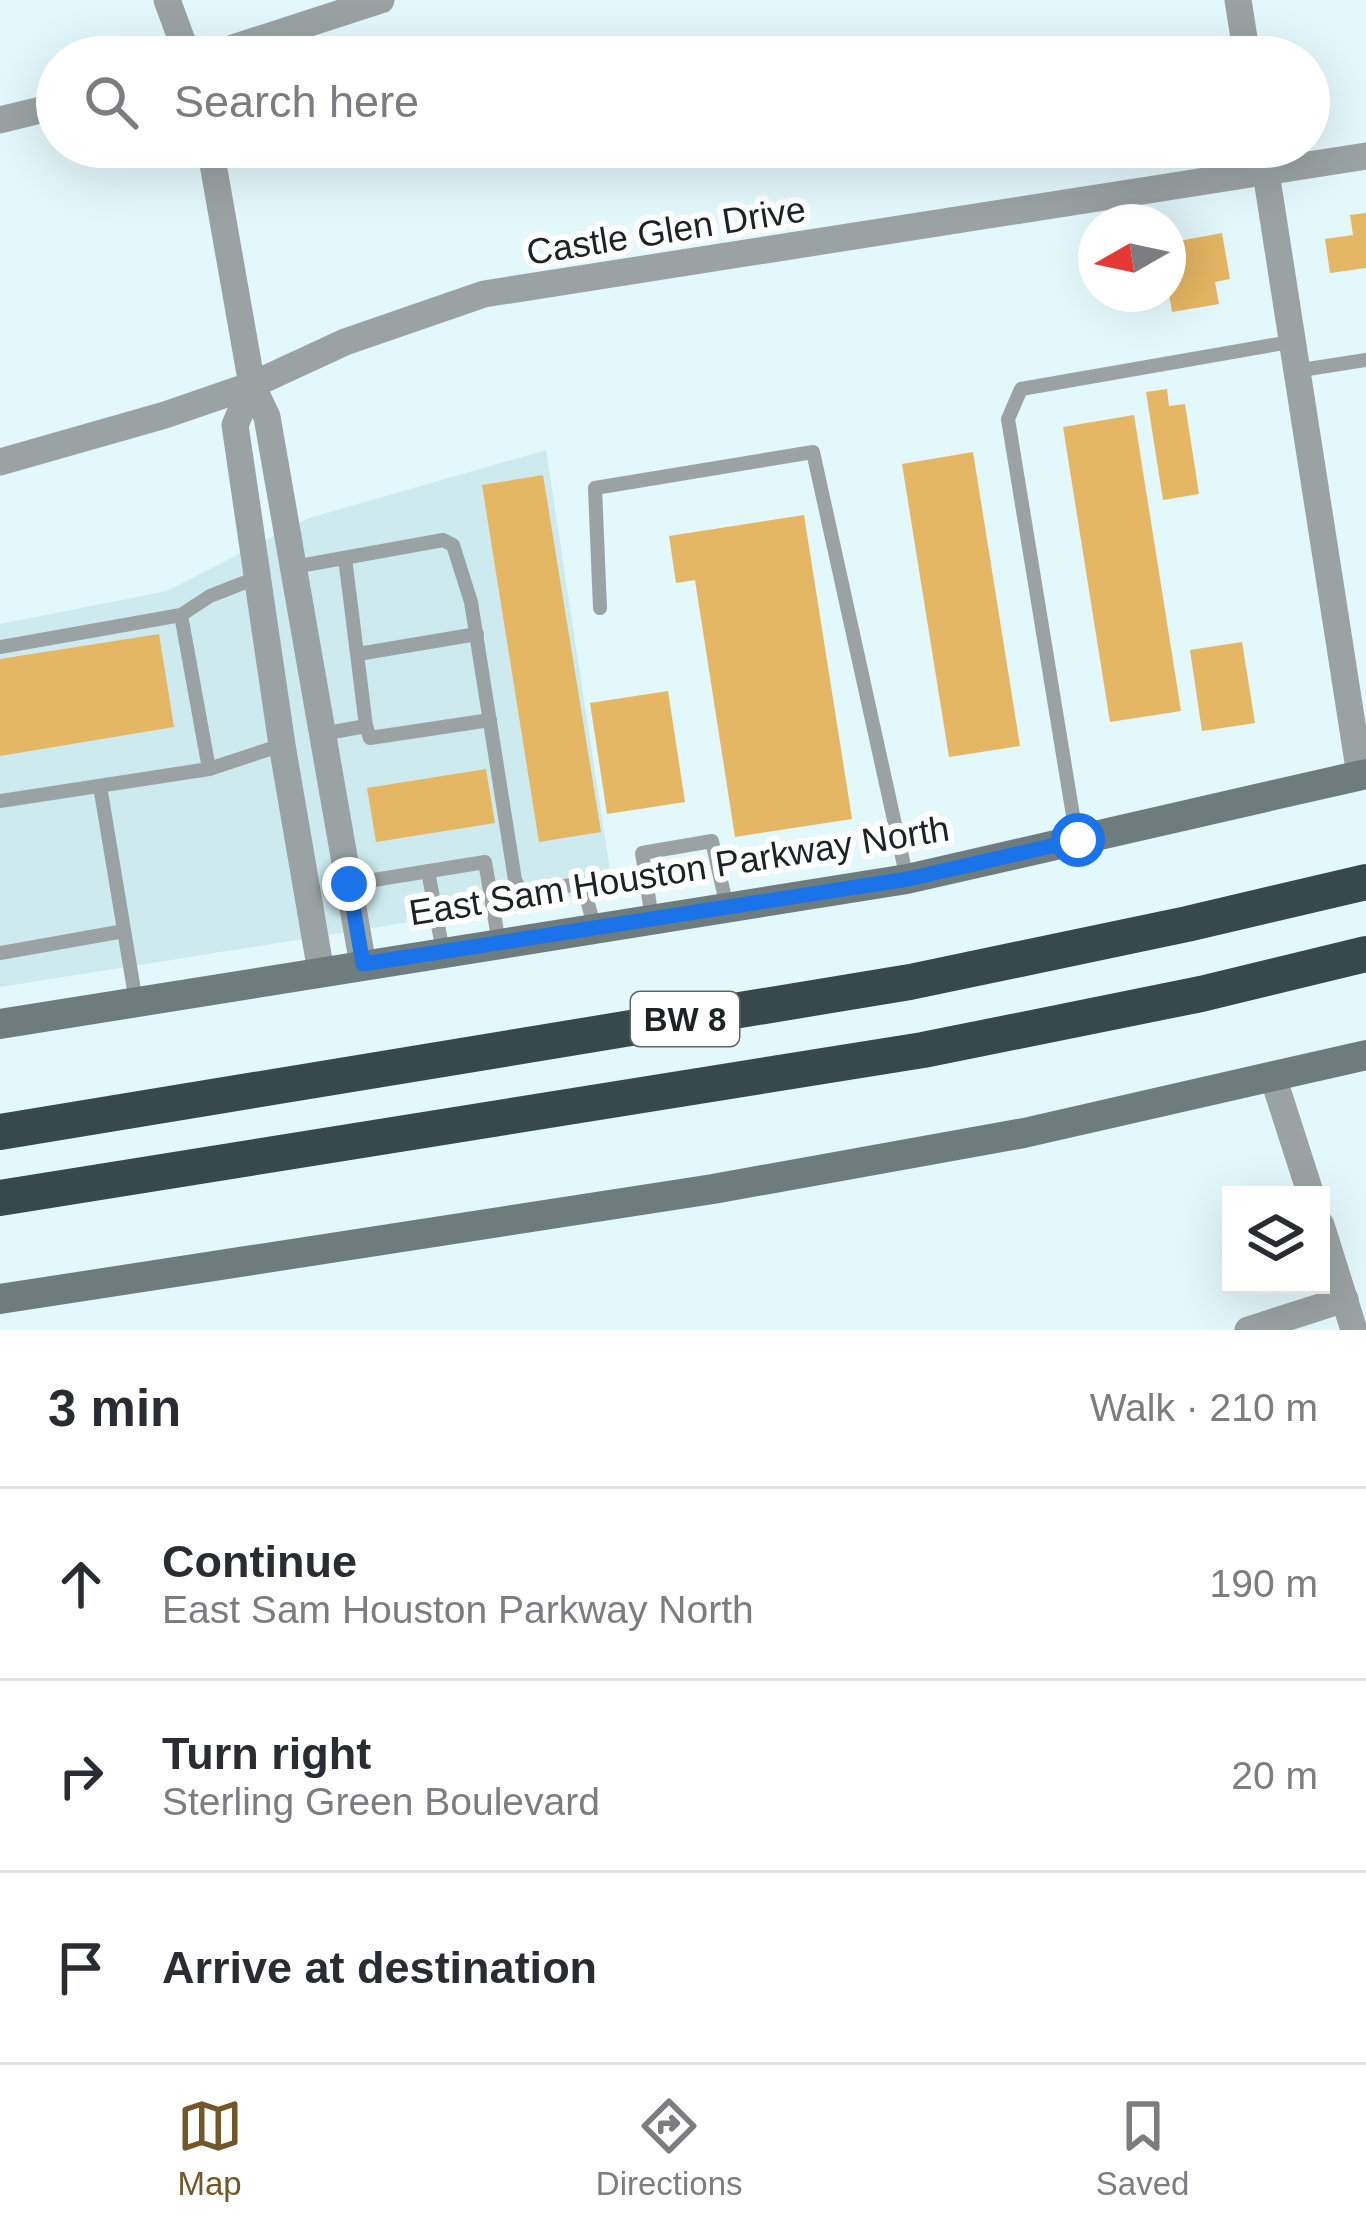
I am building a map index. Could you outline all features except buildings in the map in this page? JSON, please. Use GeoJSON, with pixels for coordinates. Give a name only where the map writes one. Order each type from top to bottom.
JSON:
{"type":"FeatureCollection","features":[{"type":"Feature","properties":{"kind":"highway","name":"BW 8"},"geometry":{"type":"LineString","coordinates":[[0,1132],[910,982],[1366,882]]}},
{"type":"Feature","properties":{"kind":"highway","name":"BW 8"},"geometry":{"type":"LineString","coordinates":[[0,1198],[922,1050],[1201,994],[1366,954]]}},
{"type":"Feature","properties":{"kind":"main road","name":"East Sam Houston Parkway North"},"geometry":{"type":"LineString","coordinates":[[0,1024],[908,879],[1363,775]]}},
{"type":"Feature","properties":{"kind":"main road"},"geometry":{"type":"LineString","coordinates":[[0,1299],[713,1189],[1024,1133],[1366,1055]]}},
{"type":"Feature","properties":{"kind":"street"},"geometry":{"type":"LineString","coordinates":[[167,0],[180,36]]}},
{"type":"Feature","properties":{"kind":"street"},"geometry":{"type":"LineString","coordinates":[[270,36],[381,0]]}},
{"type":"Feature","properties":{"kind":"street"},"geometry":{"type":"LineString","coordinates":[[1238,0],[1244,36]]}},
{"type":"Feature","properties":{"kind":"street"},"geometry":{"type":"LineString","coordinates":[[0,119],[36,111]]}},
{"type":"Feature","properties":{"kind":"street","name":"Castle Glen Drive"},"geometry":{"type":"LineString","coordinates":[[1330,157],[1366,156]]}},
{"type":"Feature","properties":{"kind":"street"},"geometry":{"type":"LineString","coordinates":[[214,168],[252,385],[267,417],[363,964]]}},
{"type":"Feature","properties":{"kind":"street","name":"Castle Glen Drive"},"geometry":{"type":"LineString","coordinates":[[0,462],[165,416],[252,385],[345,342],[484,294],[1217,168]]}},
{"type":"Feature","properties":{"kind":"street"},"geometry":{"type":"LineString","coordinates":[[1265,168],[1363,775]]}},
{"type":"Feature","properties":{"kind":"street"},"geometry":{"type":"LineString","coordinates":[[252,385],[235,425],[320,972]]}},
{"type":"Feature","properties":{"kind":"street"},"geometry":{"type":"LineString","coordinates":[[256,578],[294,567]]}},
{"type":"Feature","properties":{"kind":"street"},"geometry":{"type":"LineString","coordinates":[[1274,1077],[1308,1186]]}},
{"type":"Feature","properties":{"kind":"street"},"geometry":{"type":"LineString","coordinates":[[1330,1253],[1354,1330]]}},
{"type":"Feature","properties":{"kind":"street"},"geometry":{"type":"LineString","coordinates":[[1248,1330],[1345,1299]]}},
{"type":"Feature","properties":{"kind":"lane"},"geometry":{"type":"LineString","coordinates":[[1078,840],[1008,419],[1021,389],[1293,356],[1366,361]]}},
{"type":"Feature","properties":{"kind":"lane"},"geometry":{"type":"LineString","coordinates":[[600,608],[595,488],[813,452],[908,879]]}},
{"type":"Feature","properties":{"kind":"lane"},"geometry":{"type":"LineString","coordinates":[[294,567],[443,540],[453,545],[477,634],[515,880],[522,894],[583,883],[595,928]]}},
{"type":"Feature","properties":{"kind":"lane"},"geometry":{"type":"LineString","coordinates":[[345,557],[370,738],[490,720]]}},
{"type":"Feature","properties":{"kind":"lane"},"geometry":{"type":"LineString","coordinates":[[0,647],[181,614],[210,596],[256,578]]}},
{"type":"Feature","properties":{"kind":"lane"},"geometry":{"type":"LineString","coordinates":[[181,614],[209,769]]}},
{"type":"Feature","properties":{"kind":"lane"},"geometry":{"type":"LineString","coordinates":[[358,654],[477,634]]}},
{"type":"Feature","properties":{"kind":"lane"},"geometry":{"type":"LineString","coordinates":[[322,734],[366,725]]}},
{"type":"Feature","properties":{"kind":"lane"},"geometry":{"type":"LineString","coordinates":[[0,801],[209,769],[282,745]]}},
{"type":"Feature","properties":{"kind":"lane"},"geometry":{"type":"LineString","coordinates":[[100,786],[136,1002]]}},
{"type":"Feature","properties":{"kind":"lane"},"geometry":{"type":"LineString","coordinates":[[652,919],[641,853],[712,841],[727,907]]}},
{"type":"Feature","properties":{"kind":"lane"},"geometry":{"type":"LineString","coordinates":[[349,884],[485,862],[499,943]]}},
{"type":"Feature","properties":{"kind":"lane"},"geometry":{"type":"LineString","coordinates":[[428,871],[443,952]]}},
{"type":"Feature","properties":{"kind":"lane"},"geometry":{"type":"LineString","coordinates":[[0,952],[124,931]]}},
{"type":"Feature","properties":{"kind":"shaded area"},"geometry":{"type":"Polygon","coordinates":[[[546,450],[613,890],[0,987],[0,624],[167,591],[309,518],[546,450]]]}},
{"type":"Feature","properties":{"kind":"route"},"geometry":{"type":"LineString","coordinates":[[349,884],[363,964],[908,879],[1078,840]]}}]}
